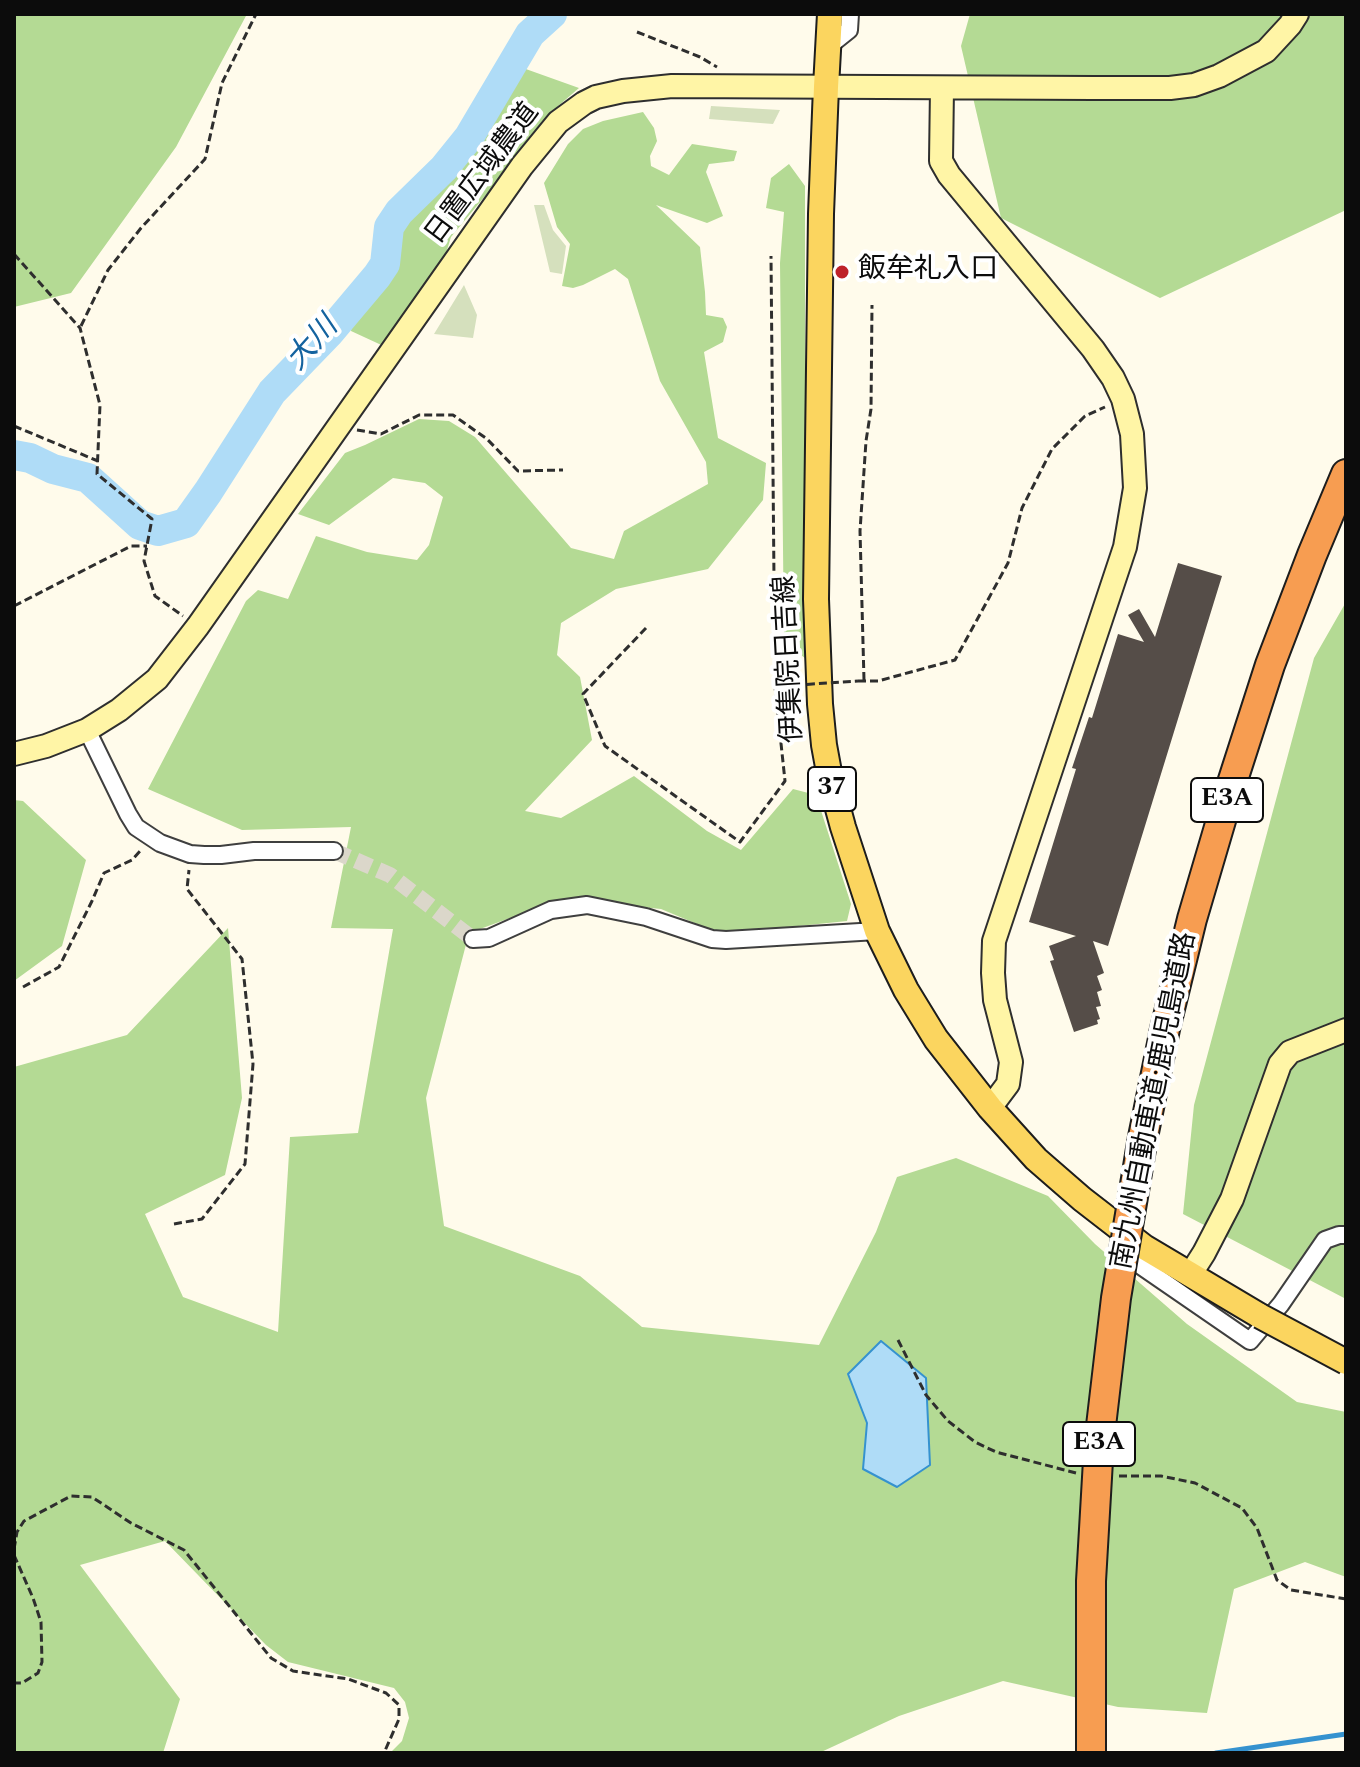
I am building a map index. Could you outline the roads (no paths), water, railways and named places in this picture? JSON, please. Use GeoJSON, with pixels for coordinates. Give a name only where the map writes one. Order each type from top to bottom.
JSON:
{"type":"FeatureCollection","features":[{"type":"Feature","properties":{"kind":"highway","name":"南九州自動車道;鹿児島道路"},"geometry":{"type":"LineString","coordinates":[[1091,1753],[1091,1581],[1099,1443],[1116,1298],[1143,1137],[1192,919],[1232,783],[1270,665],[1346,474]]}},
{"type":"Feature","properties":{"kind":"main road","name":"伊集院日吉線"},"geometry":{"type":"LineString","coordinates":[[830,14],[821,214],[816,599],[820,704],[831,783],[877,931],[906,990],[936,1039],[990,1108],[1036,1159],[1144,1247],[1260,1316],[1346,1362]]}},
{"type":"Feature","properties":{"kind":"street"},"geometry":{"type":"LineString","coordinates":[[829,46],[849,30],[850,14]]}},
{"type":"Feature","properties":{"kind":"street","name":"日置広域農道"},"geometry":{"type":"LineString","coordinates":[[14,754],[87,730],[119,710],[157,679],[340,427],[522,166],[558,122],[584,103],[623,91],[672,86],[1170,88],[1194,85],[1232,70],[1266,51],[1297,14]]}},
{"type":"Feature","properties":{"kind":"street"},"geometry":{"type":"LineString","coordinates":[[942,88],[941,161],[949,175],[1093,349],[1113,378],[1123,399],[1132,434],[1135,488],[1125,547],[994,941],[995,1000],[1011,1062],[1008,1084],[990,1108]]}},
{"type":"Feature","properties":{"kind":"street"},"geometry":{"type":"LineString","coordinates":[[87,730],[128,814],[136,827],[151,839],[190,854],[334,851]]}},
{"type":"Feature","properties":{"kind":"street"},"geometry":{"type":"LineString","coordinates":[[473,939],[489,938],[551,910],[587,905],[646,917],[712,939],[877,931]]}},
{"type":"Feature","properties":{"kind":"street"},"geometry":{"type":"LineString","coordinates":[[1190,1275],[1232,1199],[1280,1064],[1290,1052],[1346,1030]]}},
{"type":"Feature","properties":{"kind":"street"},"geometry":{"type":"LineString","coordinates":[[1144,1247],[1141,1266],[1250,1341],[1281,1304],[1325,1240],[1346,1235]]}},
{"type":"Feature","properties":{"kind":"water"},"geometry":{"type":"Polygon","coordinates":[[[881,1341],[926,1378],[930,1465],[897,1487],[863,1469],[867,1423],[848,1374],[881,1341]]]}},
{"type":"Feature","properties":{"kind":"waterway","name":"大川"},"geometry":{"type":"LineString","coordinates":[[14,455],[88,478],[140,525],[158,531],[186,523],[272,392],[329,333],[377,276],[385,264],[389,227],[399,212],[444,168],[469,137],[530,34],[552,14]]}},
{"type":"Feature","properties":{"kind":"waterway"},"geometry":{"type":"LineString","coordinates":[[1216,1753],[1346,1734]]}},
{"type":"Feature","properties":{"kind":"tunnel"},"geometry":{"type":"LineString","coordinates":[[334,851],[390,875],[473,939]]}},
{"type":"Feature","properties":{"kind":"place","name":"飯牟礼入口"},"geometry":{"type":"Point","coordinates":[842,272]}}]}
